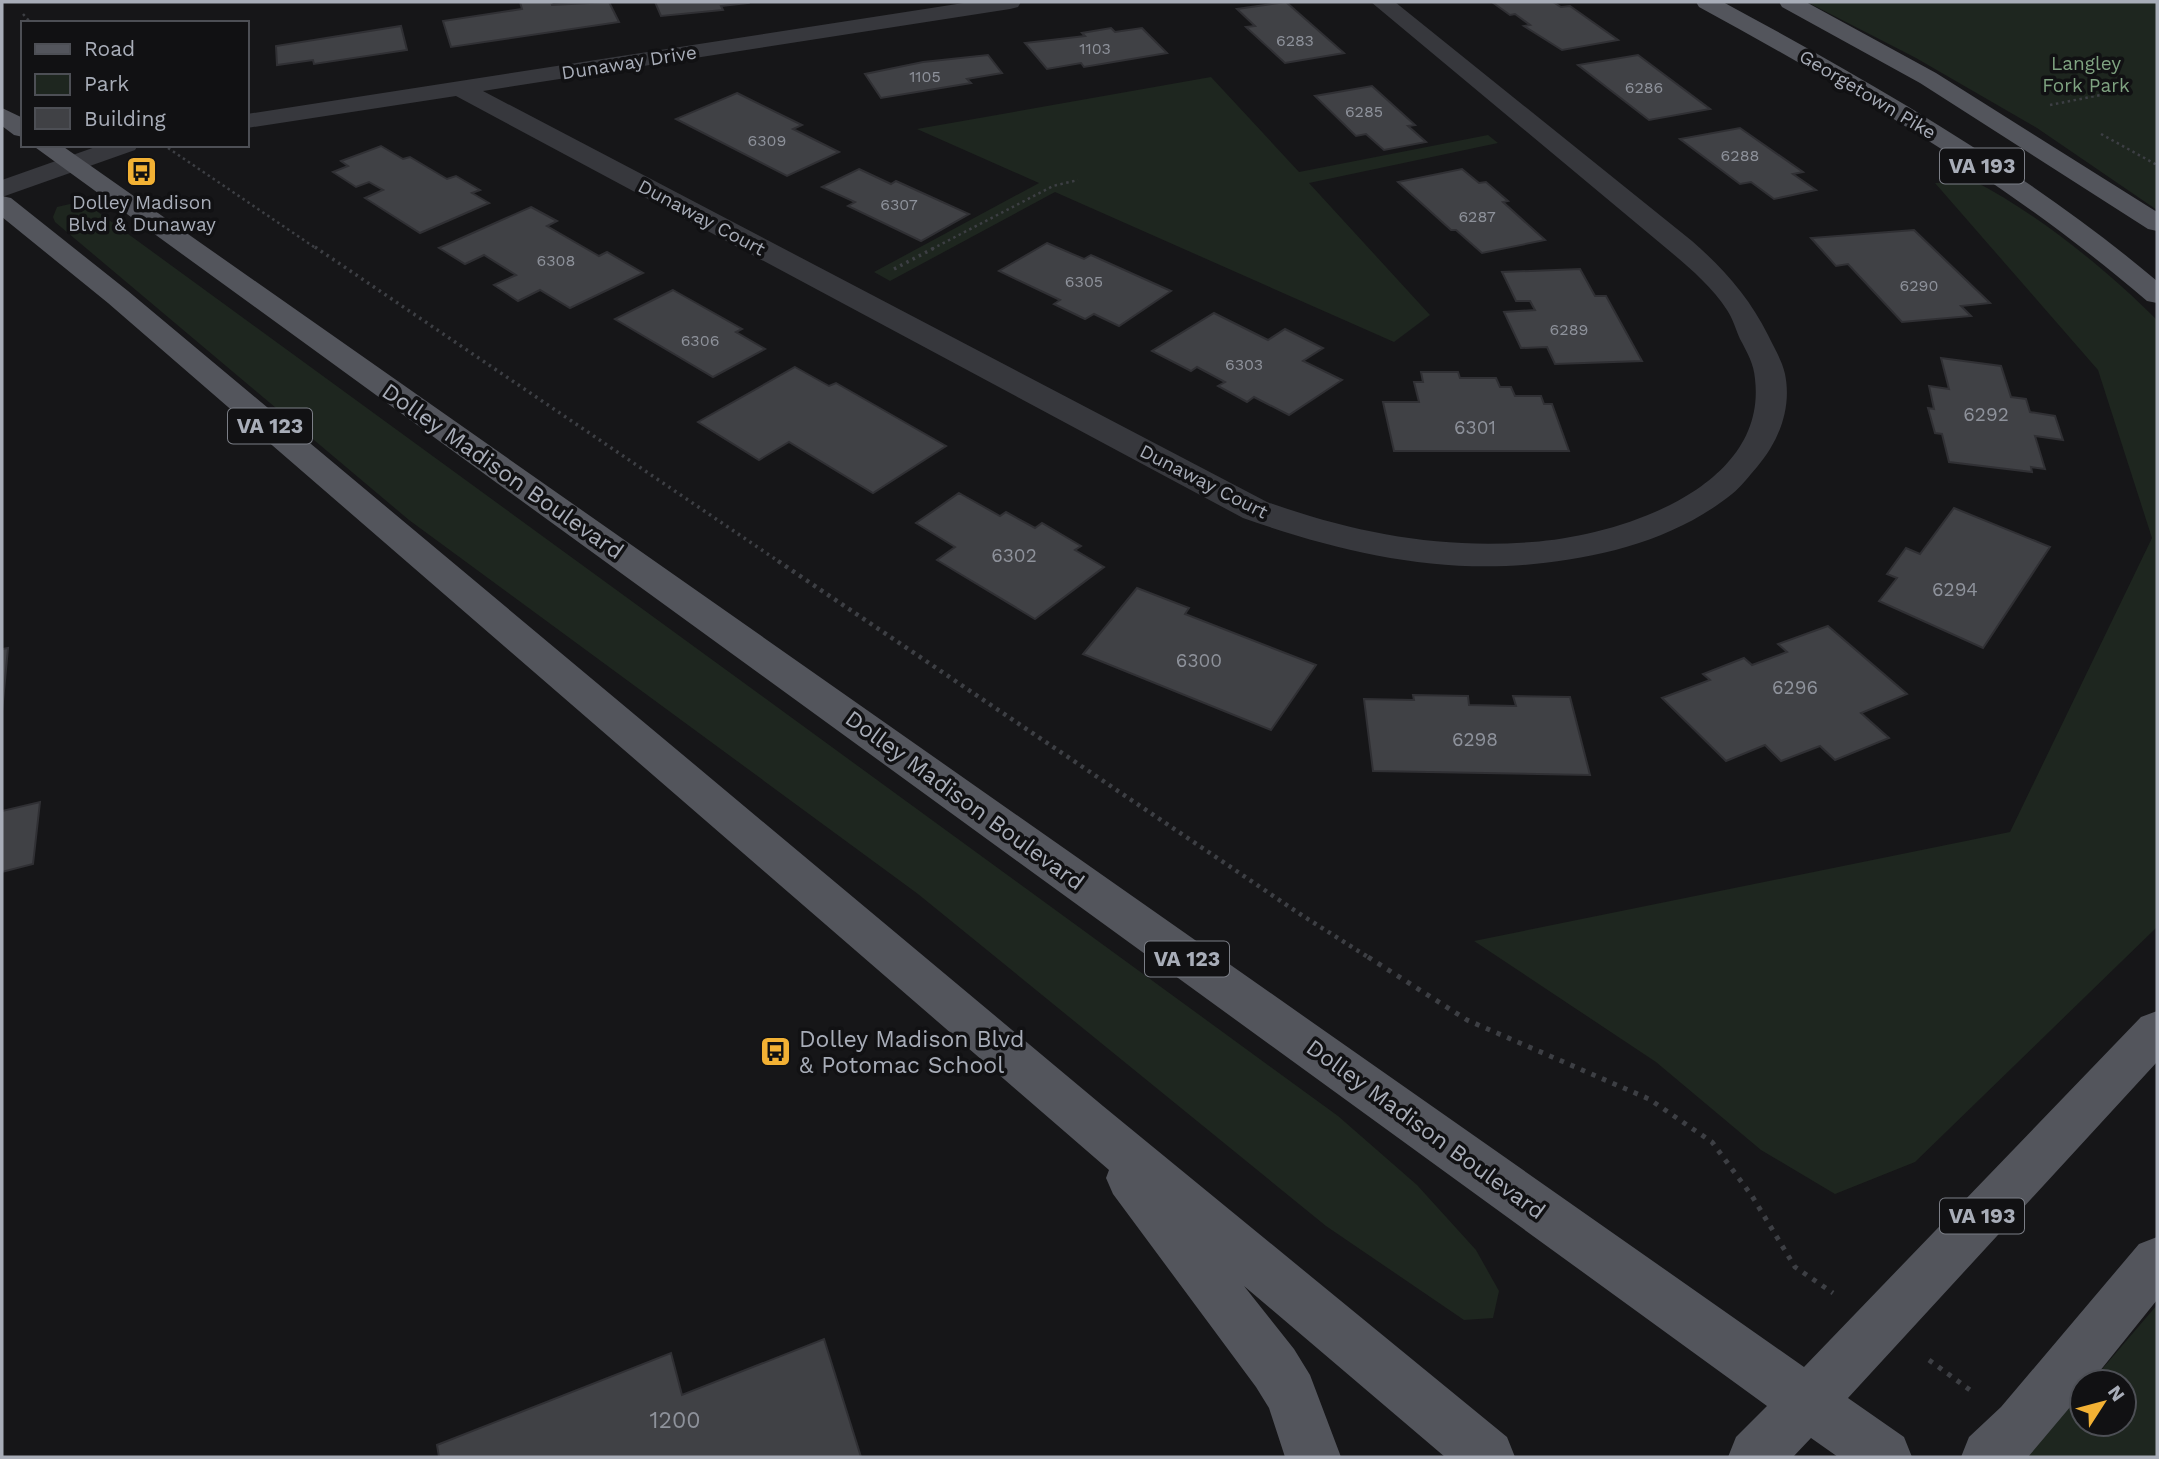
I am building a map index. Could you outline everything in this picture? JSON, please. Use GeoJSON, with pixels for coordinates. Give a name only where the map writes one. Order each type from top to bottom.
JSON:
{"type":"FeatureCollection","features":[{"type":"Feature","properties":{"kind":"main road","name":"Georgetown Pike"},"geometry":{"type":"LineString","coordinates":[[1707,2],[1862,88],[1951,145],[2075,230],[2157,295]]}},
{"type":"Feature","properties":{"kind":"main road","name":"Georgetown Pike"},"geometry":{"type":"LineString","coordinates":[[1790,2],[1957,96],[2157,223]]}},
{"type":"Feature","properties":{"kind":"main road"},"geometry":{"type":"LineString","coordinates":[[2,115],[21,129]]}},
{"type":"Feature","properties":{"kind":"main road","name":"Dolley Madison Boulevard"},"geometry":{"type":"LineString","coordinates":[[47,147],[557,508],[1884,1457]]}},
{"type":"Feature","properties":{"kind":"main road","name":"VA 123"},"geometry":{"type":"LineString","coordinates":[[2,204],[118,297],[1086,1121],[1487,1457]]}},
{"type":"Feature","properties":{"kind":"main road","name":"VA 193"},"geometry":{"type":"LineString","coordinates":[[1756,1457],[2157,1031]]}},
{"type":"Feature","properties":{"kind":"main road"},"geometry":{"type":"LineString","coordinates":[[1086,1121],[1276,1367],[1291,1394],[1313,1457]]}},
{"type":"Feature","properties":{"kind":"main road"},"geometry":{"type":"LineString","coordinates":[[2005,1441],[2157,1261]]}},
{"type":"Feature","properties":{"kind":"street","name":"Dunaway Drive"},"geometry":{"type":"LineString","coordinates":[[248,121],[1010,2]]}},
{"type":"Feature","properties":{"kind":"street","name":"Dunaway Court"},"geometry":{"type":"LineString","coordinates":[[461,89],[1255,510],[1317,532],[1396,548],[1456,555],[1523,554],[1590,545],[1653,527],[1705,500],[1740,470],[1762,438],[1771,402],[1768,367],[1741,309],[1690,256],[1382,2]]}},
{"type":"Feature","properties":{"kind":"street"},"geometry":{"type":"LineString","coordinates":[[2,189],[120,147]]}},
{"type":"Feature","properties":{"kind":"path"},"geometry":{"type":"LineString","coordinates":[[23,14],[29,21]]}},
{"type":"Feature","properties":{"kind":"path"},"geometry":{"type":"LineString","coordinates":[[2049,106],[2131,89]]}},
{"type":"Feature","properties":{"kind":"path"},"geometry":{"type":"LineString","coordinates":[[167,147],[1300,914],[1467,1020],[1649,1099],[1712,1142],[1752,1196],[1795,1267],[1879,1325],[2005,1441]]}},
{"type":"Feature","properties":{"kind":"path"},"geometry":{"type":"LineString","coordinates":[[847,293],[1053,186],[1078,180]]}},
{"type":"Feature","properties":{"kind":"green space","name":"Langley Fork Park"},"geometry":{"type":"Polygon","coordinates":[[[1807,2],[2157,2],[2157,210],[2037,128],[1916,58],[1807,2]]]}},
{"type":"Feature","properties":{"kind":"green space"},"geometry":{"type":"Polygon","coordinates":[[[1211,77],[1299,172],[1488,135],[1498,143],[1309,183],[1430,315],[1394,342],[1055,192],[890,281],[874,272],[1039,183],[917,129],[1211,77]]]}},
{"type":"Feature","properties":{"kind":"green space"},"geometry":{"type":"Polygon","coordinates":[[[1974,181],[2047,226],[2116,281],[2157,320],[2157,927],[1915,1162],[1835,1194],[1761,1150],[1656,1062],[1474,941],[2010,832],[2152,538],[2098,370],[1935,183],[1974,181]]]}},
{"type":"Feature","properties":{"kind":"green space"},"geometry":{"type":"Polygon","coordinates":[[[87,204],[1338,1116],[1417,1185],[1476,1250],[1499,1291],[1493,1318],[1464,1320],[1326,1226],[918,894],[409,520],[55,222],[53,217],[57,207],[87,204]]]}},
{"type":"Feature","properties":{"kind":"green space"},"geometry":{"type":"Polygon","coordinates":[[[2157,1305],[2157,1457],[2027,1457],[2068,1409],[2068,1438],[2138,1438],[2138,1368],[2103,1368],[2157,1305]]]}},
{"type":"Feature","properties":{"kind":"building"},"geometry":{"type":"Polygon","coordinates":[[[520,2],[551,2],[552,5],[609,2],[619,22],[451,47],[443,21],[522,9],[520,2]]]}},
{"type":"Feature","properties":{"kind":"building"},"geometry":{"type":"Polygon","coordinates":[[[655,2],[748,3],[721,6],[723,10],[661,16],[655,2]]]}},
{"type":"Feature","properties":{"kind":"building"},"geometry":{"type":"Polygon","coordinates":[[[1286,2],[1344,53],[1285,63],[1246,27],[1255,26],[1237,9],[1286,2]]]}},
{"type":"Feature","properties":{"kind":"building"},"geometry":{"type":"Polygon","coordinates":[[[1492,2],[1553,2],[1561,7],[1570,6],[1618,40],[1562,50],[1524,26],[1530,25],[1515,14],[1510,15],[1492,2]]]}},
{"type":"Feature","properties":{"kind":"building"},"geometry":{"type":"Polygon","coordinates":[[[401,26],[407,50],[314,64],[313,60],[277,65],[276,46],[401,26]]]}},
{"type":"Feature","properties":{"kind":"building"},"geometry":{"type":"Polygon","coordinates":[[[1111,28],[1115,32],[1142,28],[1167,53],[1084,67],[1081,63],[1047,69],[1025,43],[1085,36],[1082,33],[1111,28]]]}},
{"type":"Feature","properties":{"kind":"building"},"geometry":{"type":"Polygon","coordinates":[[[988,55],[1002,73],[967,79],[971,83],[881,98],[865,74],[923,62],[988,55]]]}},
{"type":"Feature","properties":{"kind":"building"},"geometry":{"type":"Polygon","coordinates":[[[1638,55],[1710,109],[1649,120],[1578,65],[1638,55]]]}},
{"type":"Feature","properties":{"kind":"building"},"geometry":{"type":"Polygon","coordinates":[[[1372,86],[1415,125],[1408,126],[1426,142],[1384,150],[1366,134],[1356,136],[1315,96],[1372,86]]]}},
{"type":"Feature","properties":{"kind":"building"},"geometry":{"type":"Polygon","coordinates":[[[737,93],[802,125],[793,129],[839,152],[787,176],[676,119],[737,93]]]}},
{"type":"Feature","properties":{"kind":"building"},"geometry":{"type":"Polygon","coordinates":[[[1740,128],[1803,172],[1793,174],[1816,190],[1774,199],[1751,182],[1740,184],[1680,139],[1740,128]]]}},
{"type":"Feature","properties":{"kind":"building"},"geometry":{"type":"Polygon","coordinates":[[[381,146],[403,159],[410,157],[447,179],[456,176],[480,190],[472,193],[489,203],[420,233],[365,198],[383,190],[369,182],[356,187],[333,172],[348,166],[341,161],[381,146]]]}},
{"type":"Feature","properties":{"kind":"building"},"geometry":{"type":"Polygon","coordinates":[[[859,169],[891,184],[896,181],[969,214],[921,241],[848,206],[855,202],[822,187],[859,169]]]}},
{"type":"Feature","properties":{"kind":"building"},"geometry":{"type":"Polygon","coordinates":[[[1462,169],[1479,183],[1486,182],[1508,201],[1503,202],[1545,240],[1482,253],[1456,230],[1451,230],[1398,182],[1462,169]]]}},
{"type":"Feature","properties":{"kind":"building"},"geometry":{"type":"Polygon","coordinates":[[[531,207],[557,221],[547,226],[599,256],[607,252],[643,273],[570,308],[540,290],[518,301],[494,285],[516,275],[484,255],[465,264],[439,248],[531,207]]]}},
{"type":"Feature","properties":{"kind":"building"},"geometry":{"type":"Polygon","coordinates":[[[1914,230],[1990,303],[1961,306],[1971,316],[1902,322],[1848,264],[1836,266],[1811,238],[1914,230]]]}},
{"type":"Feature","properties":{"kind":"building"},"geometry":{"type":"Polygon","coordinates":[[[1047,243],[1084,259],[1091,255],[1171,291],[1119,326],[1094,314],[1085,319],[1054,304],[1060,300],[999,271],[1047,243]]]}},
{"type":"Feature","properties":{"kind":"building"},"geometry":{"type":"Polygon","coordinates":[[[1580,269],[1595,296],[1606,296],[1642,361],[1555,364],[1547,347],[1521,348],[1504,312],[1535,310],[1530,301],[1516,301],[1502,272],[1580,269]]]}},
{"type":"Feature","properties":{"kind":"building"},"geometry":{"type":"Polygon","coordinates":[[[673,290],[742,329],[736,332],[765,349],[713,377],[615,319],[673,290]]]}},
{"type":"Feature","properties":{"kind":"building"},"geometry":{"type":"Polygon","coordinates":[[[1214,313],[1268,340],[1285,329],[1323,348],[1303,361],[1342,380],[1289,415],[1254,397],[1247,402],[1218,386],[1225,382],[1197,367],[1191,371],[1152,351],[1214,313]]]}},
{"type":"Feature","properties":{"kind":"building"},"geometry":{"type":"Polygon","coordinates":[[[1941,358],[2001,366],[2011,397],[2026,399],[2030,412],[2055,416],[2063,440],[2035,436],[2045,469],[2031,467],[2032,472],[1949,462],[1942,434],[1935,433],[1928,408],[1934,409],[1929,386],[1949,389],[1941,358]]]}},
{"type":"Feature","properties":{"kind":"building"},"geometry":{"type":"Polygon","coordinates":[[[795,367],[829,386],[836,383],[946,446],[873,493],[789,442],[759,460],[698,422],[795,367]]]}},
{"type":"Feature","properties":{"kind":"building"},"geometry":{"type":"Polygon","coordinates":[[[1421,372],[1458,372],[1460,378],[1496,378],[1500,387],[1511,387],[1515,396],[1541,396],[1544,404],[1552,404],[1569,451],[1394,451],[1383,402],[1419,402],[1414,382],[1423,382],[1421,372]]]}},
{"type":"Feature","properties":{"kind":"building"},"geometry":{"type":"Polygon","coordinates":[[[959,493],[1000,516],[1006,512],[1035,528],[1042,523],[1081,546],[1075,550],[1104,567],[1035,619],[937,560],[955,547],[916,523],[959,493]]]}},
{"type":"Feature","properties":{"kind":"building"},"geometry":{"type":"Polygon","coordinates":[[[1954,508],[2050,547],[1983,648],[1879,601],[1897,578],[1887,574],[1906,548],[1920,554],[1954,508]]]}},
{"type":"Feature","properties":{"kind":"building"},"geometry":{"type":"Polygon","coordinates":[[[1137,588],[1189,608],[1185,614],[1316,665],[1271,730],[1083,654],[1137,588]]]}},
{"type":"Feature","properties":{"kind":"building"},"geometry":{"type":"Polygon","coordinates":[[[1828,626],[1907,694],[1861,713],[1889,738],[1835,760],[1820,746],[1781,761],[1765,745],[1726,761],[1662,698],[1710,680],[1703,674],[1744,658],[1752,665],[1787,652],[1778,644],[1828,626]]]}},
{"type":"Feature","properties":{"kind":"building"},"geometry":{"type":"Polygon","coordinates":[[[8,648],[2,712],[2,649],[8,648]]]}},
{"type":"Feature","properties":{"kind":"building"},"geometry":{"type":"Polygon","coordinates":[[[1413,695],[1468,696],[1469,705],[1516,706],[1513,696],[1570,697],[1590,775],[1373,771],[1364,699],[1414,700],[1413,695]]]}},
{"type":"Feature","properties":{"kind":"building"},"geometry":{"type":"Polygon","coordinates":[[[40,802],[33,864],[2,872],[2,811],[40,802]]]}},
{"type":"Feature","properties":{"kind":"building"},"geometry":{"type":"Polygon","coordinates":[[[824,1339],[861,1457],[439,1457],[437,1445],[671,1353],[682,1395],[824,1339]]]}},
{"type":"Feature","properties":{"kind":"place","name":"Dolley Madison Blvd & Dunaway"},"geometry":{"type":"Point","coordinates":[142,171]}},
{"type":"Feature","properties":{"kind":"place","name":"Dolley Madison Blvd & Potomac School"},"geometry":{"type":"Point","coordinates":[776,1052]}}]}
